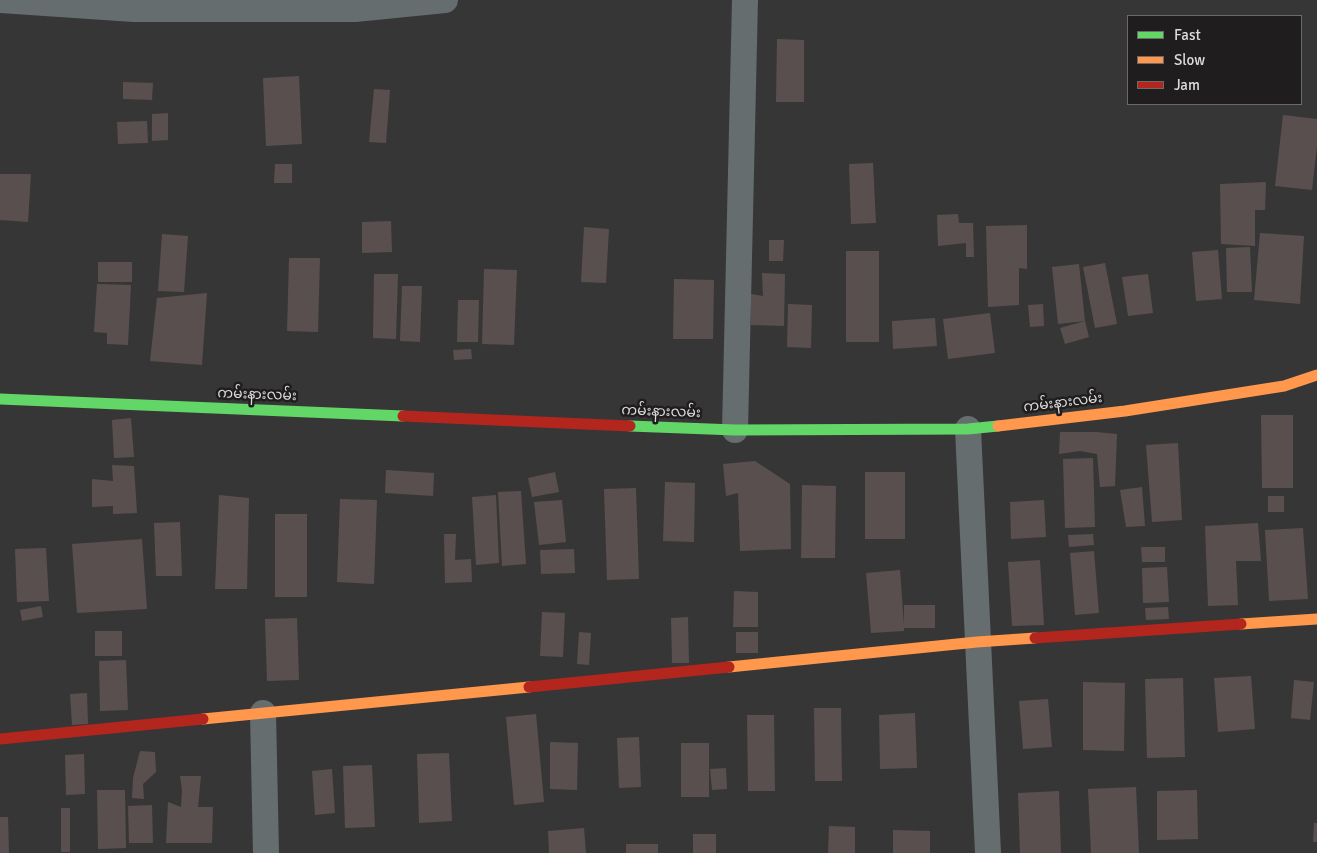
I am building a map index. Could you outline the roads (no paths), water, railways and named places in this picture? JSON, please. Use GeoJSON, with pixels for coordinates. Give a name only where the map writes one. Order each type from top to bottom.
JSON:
{"type":"FeatureCollection","features":[{"type":"Feature","properties":{"kind":"main road","name":"ကမ်းနားလမ်း"},"geometry":{"type":"LineString","coordinates":[[0,399],[735,430],[968,429],[1143,408],[1284,386],[1317,376]]}},
{"type":"Feature","properties":{"kind":"main road"},"geometry":{"type":"LineString","coordinates":[[0,739],[977,642],[1317,619]]}},
{"type":"Feature","properties":{"kind":"street"},"geometry":{"type":"LineString","coordinates":[[0,0],[134,9],[356,9],[445,0]]}},
{"type":"Feature","properties":{"kind":"street"},"geometry":{"type":"LineString","coordinates":[[735,430],[745,0]]}},
{"type":"Feature","properties":{"kind":"street"},"geometry":{"type":"LineString","coordinates":[[968,429],[988,853]]}},
{"type":"Feature","properties":{"kind":"street"},"geometry":{"type":"LineString","coordinates":[[263,713],[266,853]]}}]}
